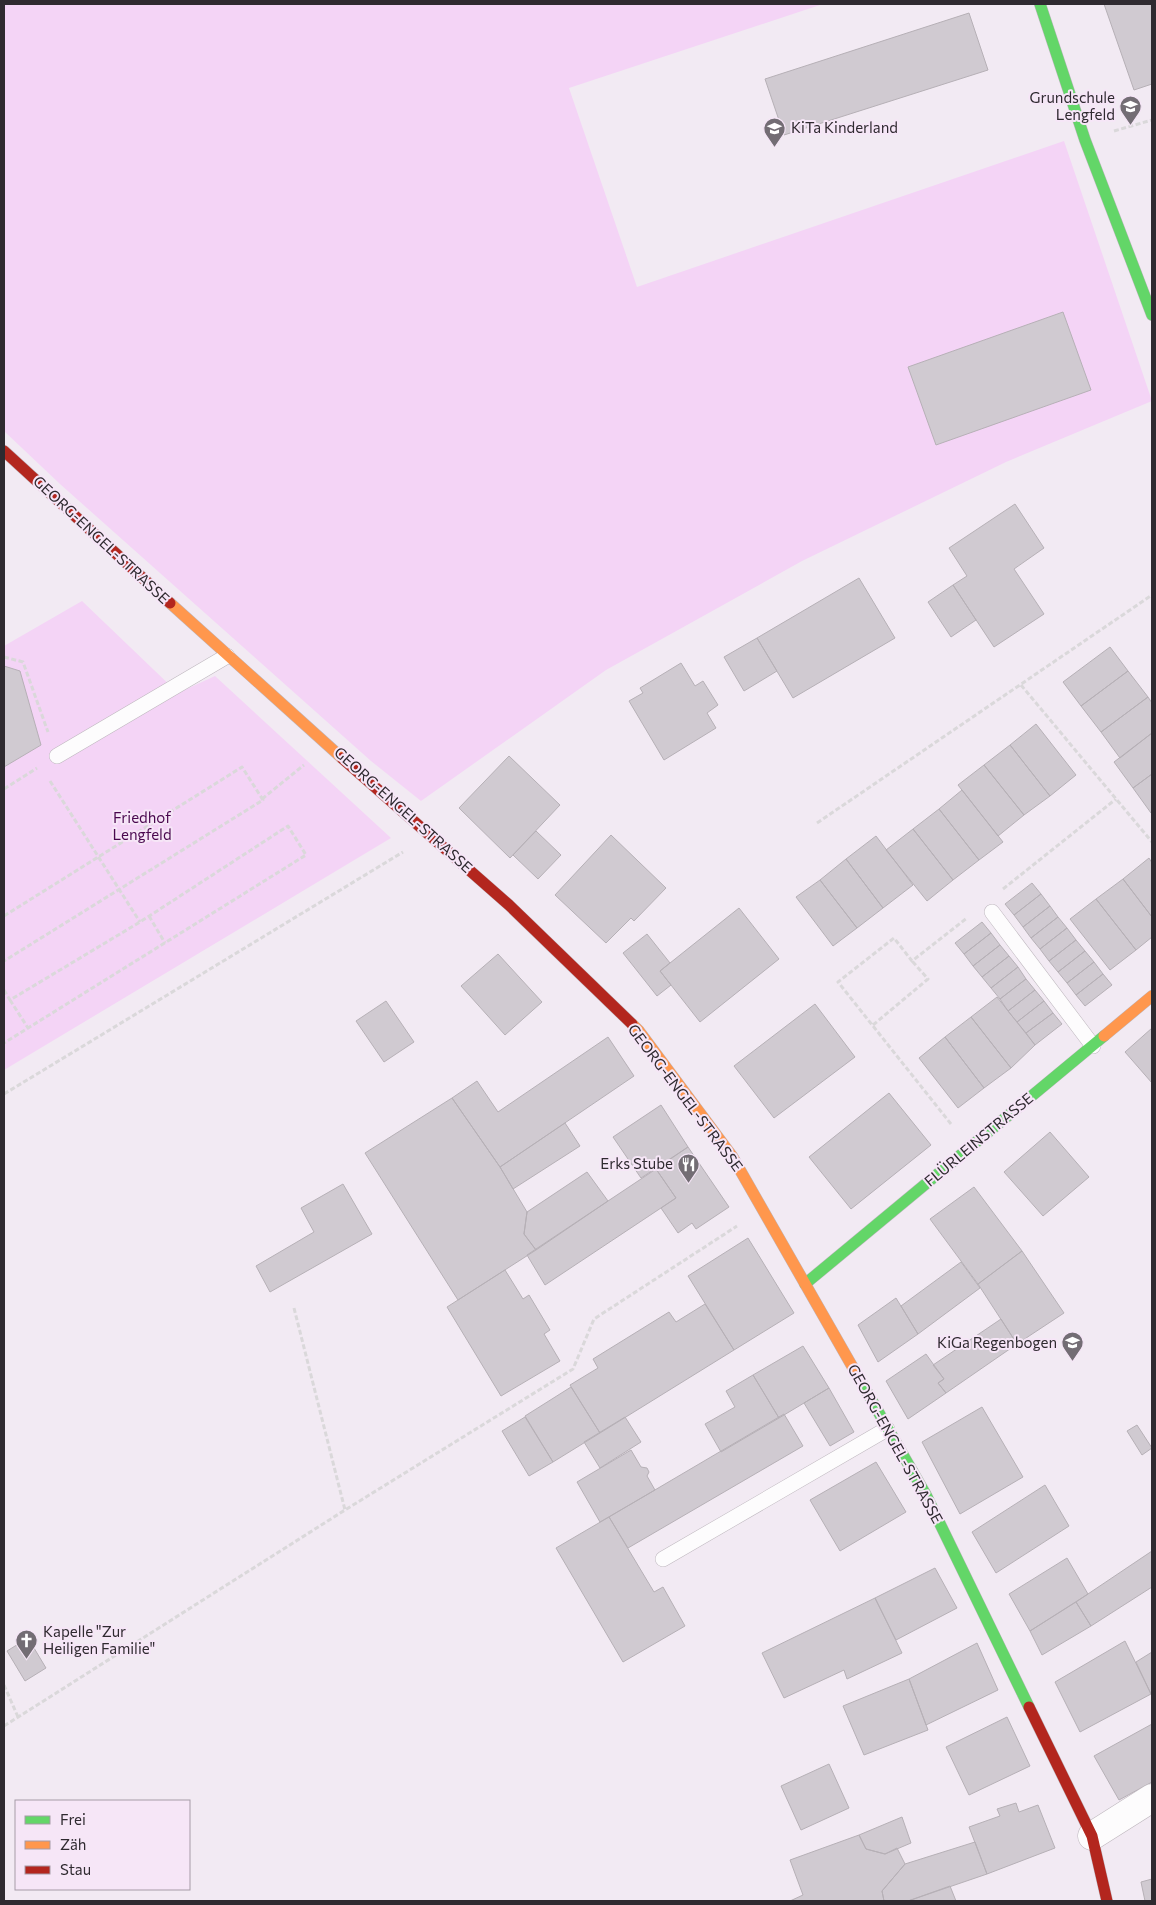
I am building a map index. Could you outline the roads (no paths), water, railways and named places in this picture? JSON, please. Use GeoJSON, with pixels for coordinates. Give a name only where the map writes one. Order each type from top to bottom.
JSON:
{"type":"FeatureCollection","features":[{"type":"Feature","properties":{"kind":"street"},"geometry":{"type":"LineString","coordinates":[[1040,4],[1085,140],[1152,315]]}},
{"type":"Feature","properties":{"kind":"street","name":"GEORG-ENGEL-STRASSE"},"geometry":{"type":"LineString","coordinates":[[4,451],[227,656],[509,904],[639,1031],[732,1156],[926,1495],[1092,1836],[1106,1901]]}},
{"type":"Feature","properties":{"kind":"street","name":"FLÜRLEINSTRASSE"},"geometry":{"type":"LineString","coordinates":[[805,1284],[1152,996]]}},
{"type":"Feature","properties":{"kind":"street"},"geometry":{"type":"LineString","coordinates":[[1092,1836],[1152,1798]]}},
{"type":"Feature","properties":{"kind":"lane"},"geometry":{"type":"LineString","coordinates":[[56,756],[227,656]]}},
{"type":"Feature","properties":{"kind":"lane"},"geometry":{"type":"LineString","coordinates":[[992,912],[1093,1046]]}},
{"type":"Feature","properties":{"kind":"lane"},"geometry":{"type":"LineString","coordinates":[[663,1559],[887,1429]]}},
{"type":"Feature","properties":{"kind":"place","name":"Grundschule Lengfeld"},"geometry":{"type":"Point","coordinates":[1131,126]}},
{"type":"Feature","properties":{"kind":"place","name":"KiTa Kinderland"},"geometry":{"type":"Point","coordinates":[775,147]}},
{"type":"Feature","properties":{"kind":"place","name":"Erks Stube"},"geometry":{"type":"Point","coordinates":[689,1183]}},
{"type":"Feature","properties":{"kind":"place","name":"KiGa Regenbogen"},"geometry":{"type":"Point","coordinates":[1073,1362]}},
{"type":"Feature","properties":{"kind":"place","name":"Kapelle \"Zur Heiligen Familie\""},"geometry":{"type":"Point","coordinates":[27,1660]}},
{"type":"Feature","properties":{"kind":"park label","name":"Friedhof Lengfeld"},"geometry":{"type":"Point","coordinates":[142,826]}}]}
